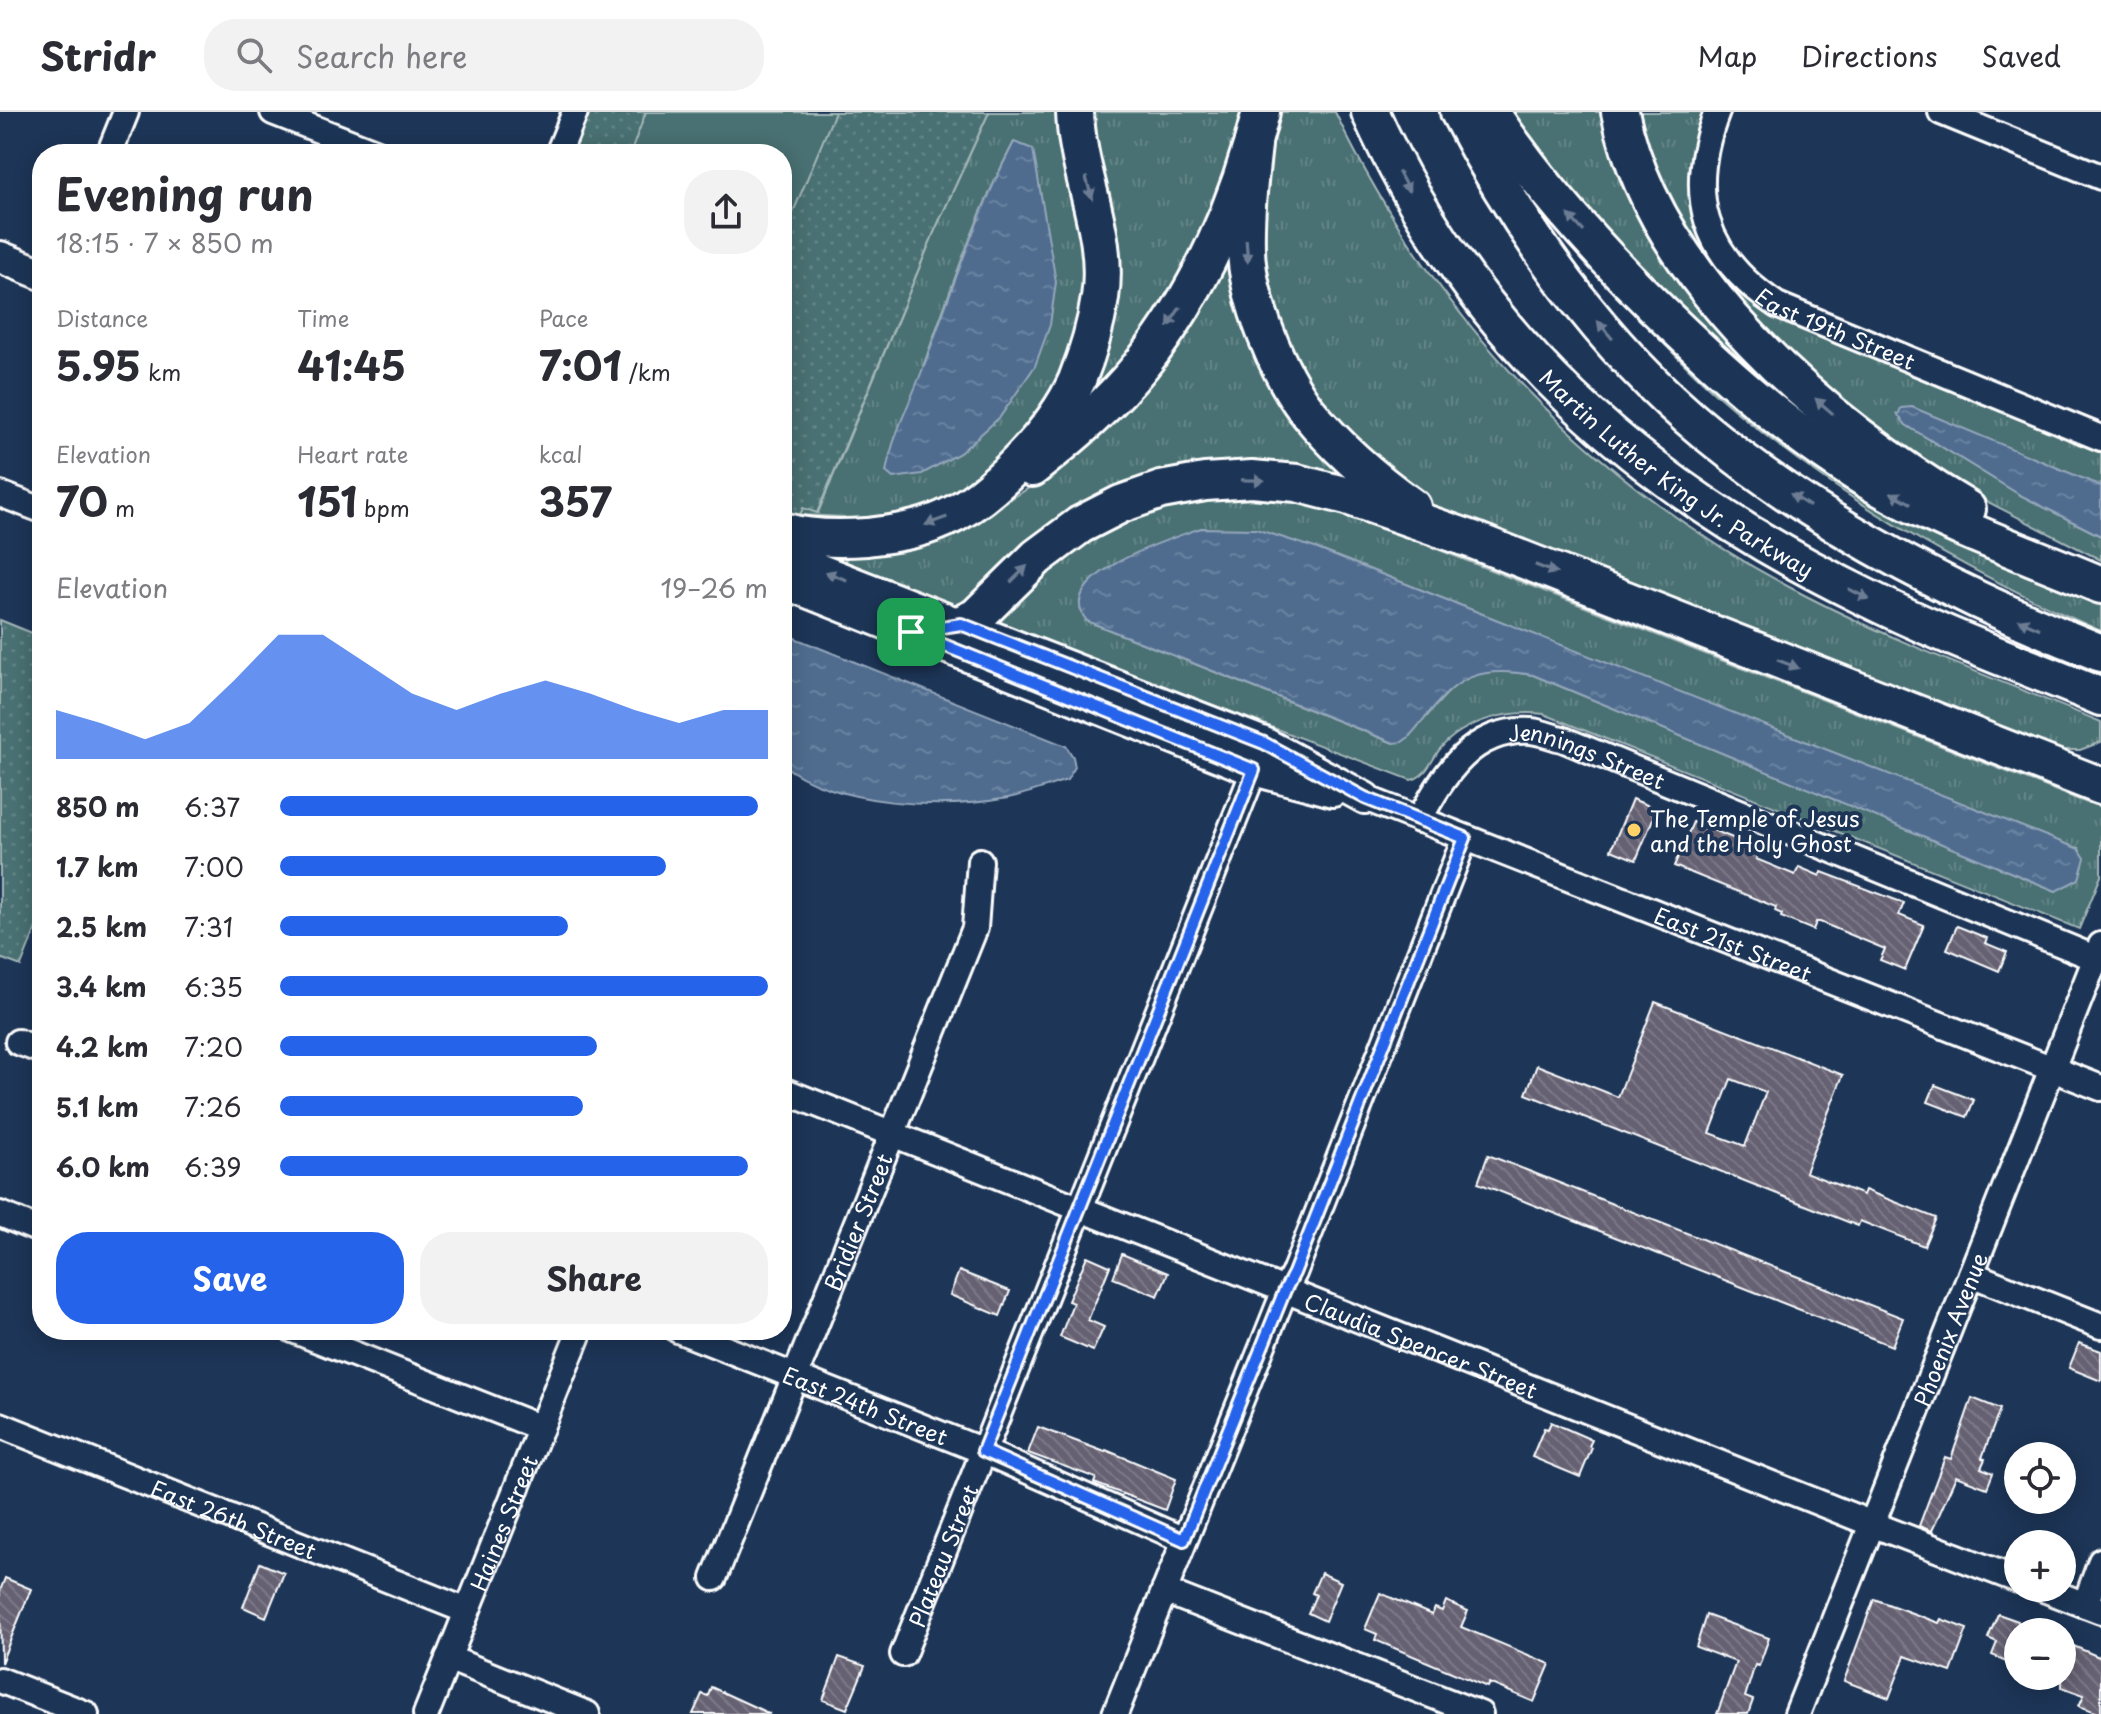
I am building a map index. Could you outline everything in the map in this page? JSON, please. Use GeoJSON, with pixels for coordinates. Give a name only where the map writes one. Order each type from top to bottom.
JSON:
{"type":"FeatureCollection","features":[{"type":"Feature","properties":{"kind":"highway"},"geometry":{"type":"LineString","coordinates":[[985,494],[1021,460],[1051,422],[1076,382],[1097,312],[1102,253],[1096,213],[1083,170],[1075,112]]}},
{"type":"Feature","properties":{"kind":"highway","name":"Martin Luther King Jr. Parkway"},"geometry":{"type":"LineString","coordinates":[[1370,112],[1418,208],[1466,282],[1545,374],[1628,449],[1729,523],[1830,580],[1907,616],[2101,697]]}},
{"type":"Feature","properties":{"kind":"highway","name":"Martin Luther King Jr. Parkway"},"geometry":{"type":"LineString","coordinates":[[1459,112],[1486,164],[1518,215],[1575,293],[1648,378],[1705,431],[1765,477],[1852,533],[1960,593],[2101,653]]}},
{"type":"Feature","properties":{"kind":"highway"},"geometry":{"type":"LineString","coordinates":[[1490,112],[1550,196],[1628,280],[1707,357],[1799,433],[1896,496],[2101,584]]}},
{"type":"Feature","properties":{"kind":"highway"},"geometry":{"type":"LineString","coordinates":[[1620,112],[1641,183],[1675,245],[1764,352],[1880,452],[1964,507],[2101,584]]}},
{"type":"Feature","properties":{"kind":"highway"},"geometry":{"type":"LineString","coordinates":[[792,532],[840,539],[896,534],[944,519],[1029,470],[1074,435],[1142,364],[1195,284],[1217,242],[1257,128]]}},
{"type":"Feature","properties":{"kind":"highway"},"geometry":{"type":"LineString","coordinates":[[1257,128],[1246,208],[1246,252],[1264,330],[1287,377],[1307,411],[1372,478],[1412,506],[1473,540]]}},
{"type":"Feature","properties":{"kind":"highway"},"geometry":{"type":"LineString","coordinates":[[961,624],[976,617],[1037,557],[1080,525],[1135,499],[1161,490],[1205,482],[1252,479],[1297,483],[1347,496],[1473,540],[2101,786]]}},
{"type":"Feature","properties":{"kind":"highway"},"geometry":{"type":"LineString","coordinates":[[2026,757],[2074,768],[2101,761]]}},
{"type":"Feature","properties":{"kind":"main road"},"geometry":{"type":"LineString","coordinates":[[0,257],[32,270]]}},
{"type":"Feature","properties":{"kind":"main road","name":"East 21st Street"},"geometry":{"type":"LineString","coordinates":[[792,559],[961,624],[1259,757]]}},
{"type":"Feature","properties":{"kind":"main road","name":"East 21st Street"},"geometry":{"type":"LineString","coordinates":[[792,586],[1365,798]]}},
{"type":"Feature","properties":{"kind":"street"},"geometry":{"type":"LineString","coordinates":[[113,144],[126,112]]}},
{"type":"Feature","properties":{"kind":"street"},"geometry":{"type":"LineString","coordinates":[[273,112],[355,144]]}},
{"type":"Feature","properties":{"kind":"street"},"geometry":{"type":"LineString","coordinates":[[562,144],[575,112]]}},
{"type":"Feature","properties":{"kind":"street","name":"East 19th Street"},"geometry":{"type":"LineString","coordinates":[[1717,112],[1703,152],[1702,199],[1714,240],[1746,283],[1777,305],[2101,438]]}},
{"type":"Feature","properties":{"kind":"street"},"geometry":{"type":"LineString","coordinates":[[1941,112],[2101,177]]}},
{"type":"Feature","properties":{"kind":"street"},"geometry":{"type":"LineString","coordinates":[[0,494],[32,506]]}},
{"type":"Feature","properties":{"kind":"street"},"geometry":{"type":"LineString","coordinates":[[911,632],[961,624]]}},
{"type":"Feature","properties":{"kind":"street","name":"Jennings Street"},"geometry":{"type":"LineString","coordinates":[[1419,820],[1456,760],[1478,745],[1506,733],[1533,731],[1562,739],[2098,951]]}},
{"type":"Feature","properties":{"kind":"street","name":"Plateau Street"},"geometry":{"type":"LineString","coordinates":[[903,1654],[1259,757]]}},
{"type":"Feature","properties":{"kind":"street","name":"East 21st Street"},"geometry":{"type":"LineString","coordinates":[[1365,798],[2101,1088]]}},
{"type":"Feature","properties":{"kind":"street"},"geometry":{"type":"LineString","coordinates":[[1115,1714],[1294,1273],[1465,838]]}},
{"type":"Feature","properties":{"kind":"street","name":"Bridier Street"},"geometry":{"type":"LineString","coordinates":[[714,1578],[975,928],[980,861]]}},
{"type":"Feature","properties":{"kind":"street","name":"Phoenix Avenue"},"geometry":{"type":"LineString","coordinates":[[1797,1714],[2098,951]]}},
{"type":"Feature","properties":{"kind":"street"},"geometry":{"type":"LineString","coordinates":[[18,1042],[32,1047]]}},
{"type":"Feature","properties":{"kind":"street","name":"Claudia Spencer Street"},"geometry":{"type":"LineString","coordinates":[[792,1094],[2004,1575]]}},
{"type":"Feature","properties":{"kind":"street"},"geometry":{"type":"LineString","coordinates":[[0,1214],[32,1227]]}},
{"type":"Feature","properties":{"kind":"street"},"geometry":{"type":"LineString","coordinates":[[1971,1274],[2101,1326]]}},
{"type":"Feature","properties":{"kind":"street"},"geometry":{"type":"LineString","coordinates":[[318,1340],[541,1428]]}},
{"type":"Feature","properties":{"kind":"street","name":"Haines Street"},"geometry":{"type":"LineString","coordinates":[[426,1714],[576,1340]]}},
{"type":"Feature","properties":{"kind":"street","name":"East 24th Street"},"geometry":{"type":"LineString","coordinates":[[703,1340],[983,1451],[1184,1540]]}},
{"type":"Feature","properties":{"kind":"street","name":"East 26th Street"},"geometry":{"type":"LineString","coordinates":[[0,1425],[467,1611]]}},
{"type":"Feature","properties":{"kind":"street"},"geometry":{"type":"LineString","coordinates":[[2093,1608],[2101,1561]]}},
{"type":"Feature","properties":{"kind":"street"},"geometry":{"type":"LineString","coordinates":[[1164,1591],[1480,1714]]}},
{"type":"Feature","properties":{"kind":"street"},"geometry":{"type":"LineString","coordinates":[[448,1658],[587,1714]]}},
{"type":"Feature","properties":{"kind":"street"},"geometry":{"type":"LineString","coordinates":[[0,1680],[86,1714]]}},
{"type":"Feature","properties":{"kind":"green space"},"geometry":{"type":"Polygon","coordinates":[[[584,112],[989,112],[935,230],[817,513],[803,508],[797,522],[792,521],[792,144],[572,144],[584,112]]]}},
{"type":"Feature","properties":{"kind":"green space"},"geometry":{"type":"Polygon","coordinates":[[[646,112],[835,112],[792,215],[792,144],[634,144],[646,112]]]}},
{"type":"Feature","properties":{"kind":"green space"},"geometry":{"type":"Polygon","coordinates":[[[989,112],[1061,112],[1089,255],[1077,354],[1015,453],[939,500],[943,507],[922,515],[849,521],[844,517],[800,515],[803,507],[818,513],[935,230],[989,112]],[[1014,142],[976,225],[923,367],[1014,142]]]}},
{"type":"Feature","properties":{"kind":"green space"},"geometry":{"type":"Polygon","coordinates":[[[1084,112],[1248,112],[1205,252],[1087,414],[1084,112]]]}},
{"type":"Feature","properties":{"kind":"green space"},"geometry":{"type":"Polygon","coordinates":[[[1271,112],[1335,112],[1375,187],[1420,258],[1470,325],[1524,387],[1584,444],[1648,497],[1717,545],[1828,607],[2101,722],[2101,742],[2080,750],[2054,750],[1762,639],[1421,502],[1307,395],[1259,273],[1271,112]]]}},
{"type":"Feature","properties":{"kind":"green space"},"geometry":{"type":"Polygon","coordinates":[[[1513,112],[1608,112],[1627,174],[1848,446],[1784,402],[1683,317],[1564,187],[1513,112]]]}},
{"type":"Feature","properties":{"kind":"green space"},"geometry":{"type":"Polygon","coordinates":[[[1628,112],[1704,112],[1689,171],[1690,198],[1696,224],[1706,248],[1721,271],[1765,313],[2101,451],[2101,486],[1898,414],[1906,425],[2020,495],[2101,536],[2101,560],[1986,501],[1859,419],[1822,389],[1695,254],[1628,112]]]}},
{"type":"Feature","properties":{"kind":"green space"},"geometry":{"type":"Polygon","coordinates":[[[1225,257],[1237,259],[1352,477],[1348,487],[1216,472],[962,609],[844,561],[848,553],[965,526],[1039,482],[1225,257]]]}},
{"type":"Feature","properties":{"kind":"green space"},"geometry":{"type":"Polygon","coordinates":[[[1626,305],[1678,352],[2101,601],[2101,631],[1949,556],[1900,528],[1805,465],[1717,395],[1626,305]]]}},
{"type":"Feature","properties":{"kind":"green space"},"geometry":{"type":"Polygon","coordinates":[[[1191,495],[1301,496],[2087,803],[2089,798],[2101,799],[2101,876],[2079,929],[1544,714],[1502,716],[1474,724],[1450,739],[1425,772],[1411,780],[990,620],[1084,535],[1191,495]],[[1315,548],[1087,621],[1393,743],[1412,732],[1461,681],[1483,672],[1533,675],[2056,891],[2079,848],[1315,548]]]}},
{"type":"Feature","properties":{"kind":"green space"},"geometry":{"type":"Polygon","coordinates":[[[0,620],[32,633],[32,938],[21,966],[0,958],[0,620]]]}},
{"type":"Feature","properties":{"kind":"water"},"geometry":{"type":"Polygon","coordinates":[[[1014,142],[1033,149],[1056,282],[1050,325],[1035,366],[1000,417],[960,453],[922,474],[893,478],[886,472],[898,430],[977,224],[1014,142]]]}},
{"type":"Feature","properties":{"kind":"water"},"geometry":{"type":"Polygon","coordinates":[[[1912,407],[2101,486],[2101,536],[2020,495],[1906,425],[1898,415],[1901,408],[1912,407]]]}},
{"type":"Feature","properties":{"kind":"water"},"geometry":{"type":"Polygon","coordinates":[[[1201,528],[1256,529],[1315,548],[2079,849],[2085,858],[2079,879],[2056,891],[1533,675],[1509,672],[1474,676],[1448,692],[1409,737],[1394,743],[1087,621],[1080,604],[1085,589],[1099,574],[1143,550],[1201,528]]]}},
{"type":"Feature","properties":{"kind":"water"},"geometry":{"type":"Polygon","coordinates":[[[792,637],[1066,746],[1075,767],[1067,780],[1030,792],[1008,798],[953,804],[891,802],[860,797],[805,778],[792,770],[792,637]]]}},
{"type":"Feature","properties":{"kind":"building","name":"The Temple of Jesus and the Holy Ghost"},"geometry":{"type":"Polygon","coordinates":[[[1632,799],[1657,809],[1636,860],[1611,850],[1632,799]]]}},
{"type":"Feature","properties":{"kind":"building"},"geometry":{"type":"Polygon","coordinates":[[[1693,822],[1760,849],[1756,859],[1795,875],[1799,867],[1820,876],[1822,872],[1904,903],[1899,915],[1924,925],[1905,970],[1880,960],[1885,949],[1820,922],[1816,922],[1813,930],[1781,917],[1782,914],[1775,911],[1776,907],[1674,866],[1693,822]]]}},
{"type":"Feature","properties":{"kind":"building"},"geometry":{"type":"Polygon","coordinates":[[[1957,926],[1987,938],[1985,943],[2007,952],[1999,971],[1947,949],[1957,926]]]}},
{"type":"Feature","properties":{"kind":"building"},"geometry":{"type":"Polygon","coordinates":[[[1655,1002],[1843,1075],[1805,1172],[1863,1195],[1865,1190],[1936,1218],[1924,1246],[1860,1221],[1858,1226],[1526,1094],[1537,1065],[1618,1097],[1655,1002]],[[1731,1079],[1710,1133],[1745,1146],[1766,1092],[1731,1079]]]}},
{"type":"Feature","properties":{"kind":"building"},"geometry":{"type":"Polygon","coordinates":[[[1935,1085],[1974,1100],[1967,1117],[1928,1102],[1935,1085]]]}},
{"type":"Feature","properties":{"kind":"building"},"geometry":{"type":"Polygon","coordinates":[[[1488,1155],[1903,1318],[1892,1346],[1478,1183],[1488,1155]]]}},
{"type":"Feature","properties":{"kind":"building"},"geometry":{"type":"Polygon","coordinates":[[[1122,1254],[1168,1273],[1158,1296],[1113,1278],[1122,1254]]]}},
{"type":"Feature","properties":{"kind":"building"},"geometry":{"type":"Polygon","coordinates":[[[1087,1256],[1110,1266],[1088,1320],[1104,1327],[1093,1351],[1060,1337],[1073,1303],[1068,1301],[1087,1256]]]}},
{"type":"Feature","properties":{"kind":"building"},"geometry":{"type":"Polygon","coordinates":[[[959,1271],[1010,1291],[1000,1316],[950,1295],[959,1271]]]}},
{"type":"Feature","properties":{"kind":"building"},"geometry":{"type":"Polygon","coordinates":[[[2079,1343],[2101,1351],[2101,1381],[2069,1368],[2079,1343]]]}},
{"type":"Feature","properties":{"kind":"building"},"geometry":{"type":"Polygon","coordinates":[[[1972,1398],[2000,1409],[1982,1458],[1985,1459],[1981,1468],[1993,1473],[1987,1488],[1956,1476],[1932,1531],[1919,1526],[1945,1457],[1951,1459],[1972,1398]]]}},
{"type":"Feature","properties":{"kind":"building"},"geometry":{"type":"Polygon","coordinates":[[[1551,1422],[1592,1440],[1589,1446],[1592,1448],[1580,1477],[1532,1457],[1544,1428],[1548,1429],[1551,1422]]]}},
{"type":"Feature","properties":{"kind":"building"},"geometry":{"type":"Polygon","coordinates":[[[1038,1427],[1106,1450],[1176,1479],[1165,1510],[1094,1483],[1096,1478],[1028,1453],[1038,1427]]]}},
{"type":"Feature","properties":{"kind":"building"},"geometry":{"type":"Polygon","coordinates":[[[260,1563],[284,1573],[266,1617],[243,1607],[260,1563]]]}},
{"type":"Feature","properties":{"kind":"building"},"geometry":{"type":"Polygon","coordinates":[[[1321,1573],[1341,1582],[1325,1621],[1308,1613],[1321,1573]]]}},
{"type":"Feature","properties":{"kind":"building"},"geometry":{"type":"Polygon","coordinates":[[[5,1578],[31,1589],[1,1663],[0,1591],[5,1578]]]}},
{"type":"Feature","properties":{"kind":"building"},"geometry":{"type":"Polygon","coordinates":[[[1380,1593],[1432,1615],[1435,1608],[1442,1611],[1446,1601],[1468,1611],[1461,1627],[1550,1664],[1534,1702],[1489,1683],[1487,1687],[1375,1640],[1377,1634],[1365,1629],[1380,1593]]]}},
{"type":"Feature","properties":{"kind":"building"},"geometry":{"type":"Polygon","coordinates":[[[1874,1599],[1939,1623],[1941,1619],[1967,1629],[1951,1672],[1905,1656],[1889,1698],[1844,1681],[1874,1599]]]}},
{"type":"Feature","properties":{"kind":"building"},"geometry":{"type":"Polygon","coordinates":[[[1998,1614],[2009,1618],[2004,1618],[2004,1660],[1992,1655],[1997,1642],[1988,1638],[1998,1614]]]}},
{"type":"Feature","properties":{"kind":"building"},"geometry":{"type":"Polygon","coordinates":[[[1706,1615],[1769,1638],[1759,1666],[1755,1665],[1745,1697],[1753,1700],[1748,1714],[1717,1714],[1736,1662],[1696,1647],[1706,1615]]]}},
{"type":"Feature","properties":{"kind":"building"},"geometry":{"type":"Polygon","coordinates":[[[2076,1647],[2099,1657],[2101,1654],[2101,1714],[2079,1706],[2084,1695],[2070,1690],[2076,1690],[2076,1647]]]}},
{"type":"Feature","properties":{"kind":"building"},"geometry":{"type":"Polygon","coordinates":[[[839,1657],[865,1666],[847,1709],[823,1700],[839,1657]]]}},
{"type":"Feature","properties":{"kind":"building"},"geometry":{"type":"Polygon","coordinates":[[[711,1687],[770,1714],[693,1714],[702,1694],[708,1696],[711,1687]]]}},
{"type":"Feature","properties":{"kind":"place","name":"The Temple of Jesus and the Holy Ghost"},"geometry":{"type":"Point","coordinates":[1634,830]}},
{"type":"Feature","properties":{"kind":"route"},"geometry":{"type":"LineString","coordinates":[[961,624],[1264,743],[1365,798],[1465,838],[1294,1273],[1184,1540],[983,1451],[1254,770],[911,632],[961,624]]}}]}
